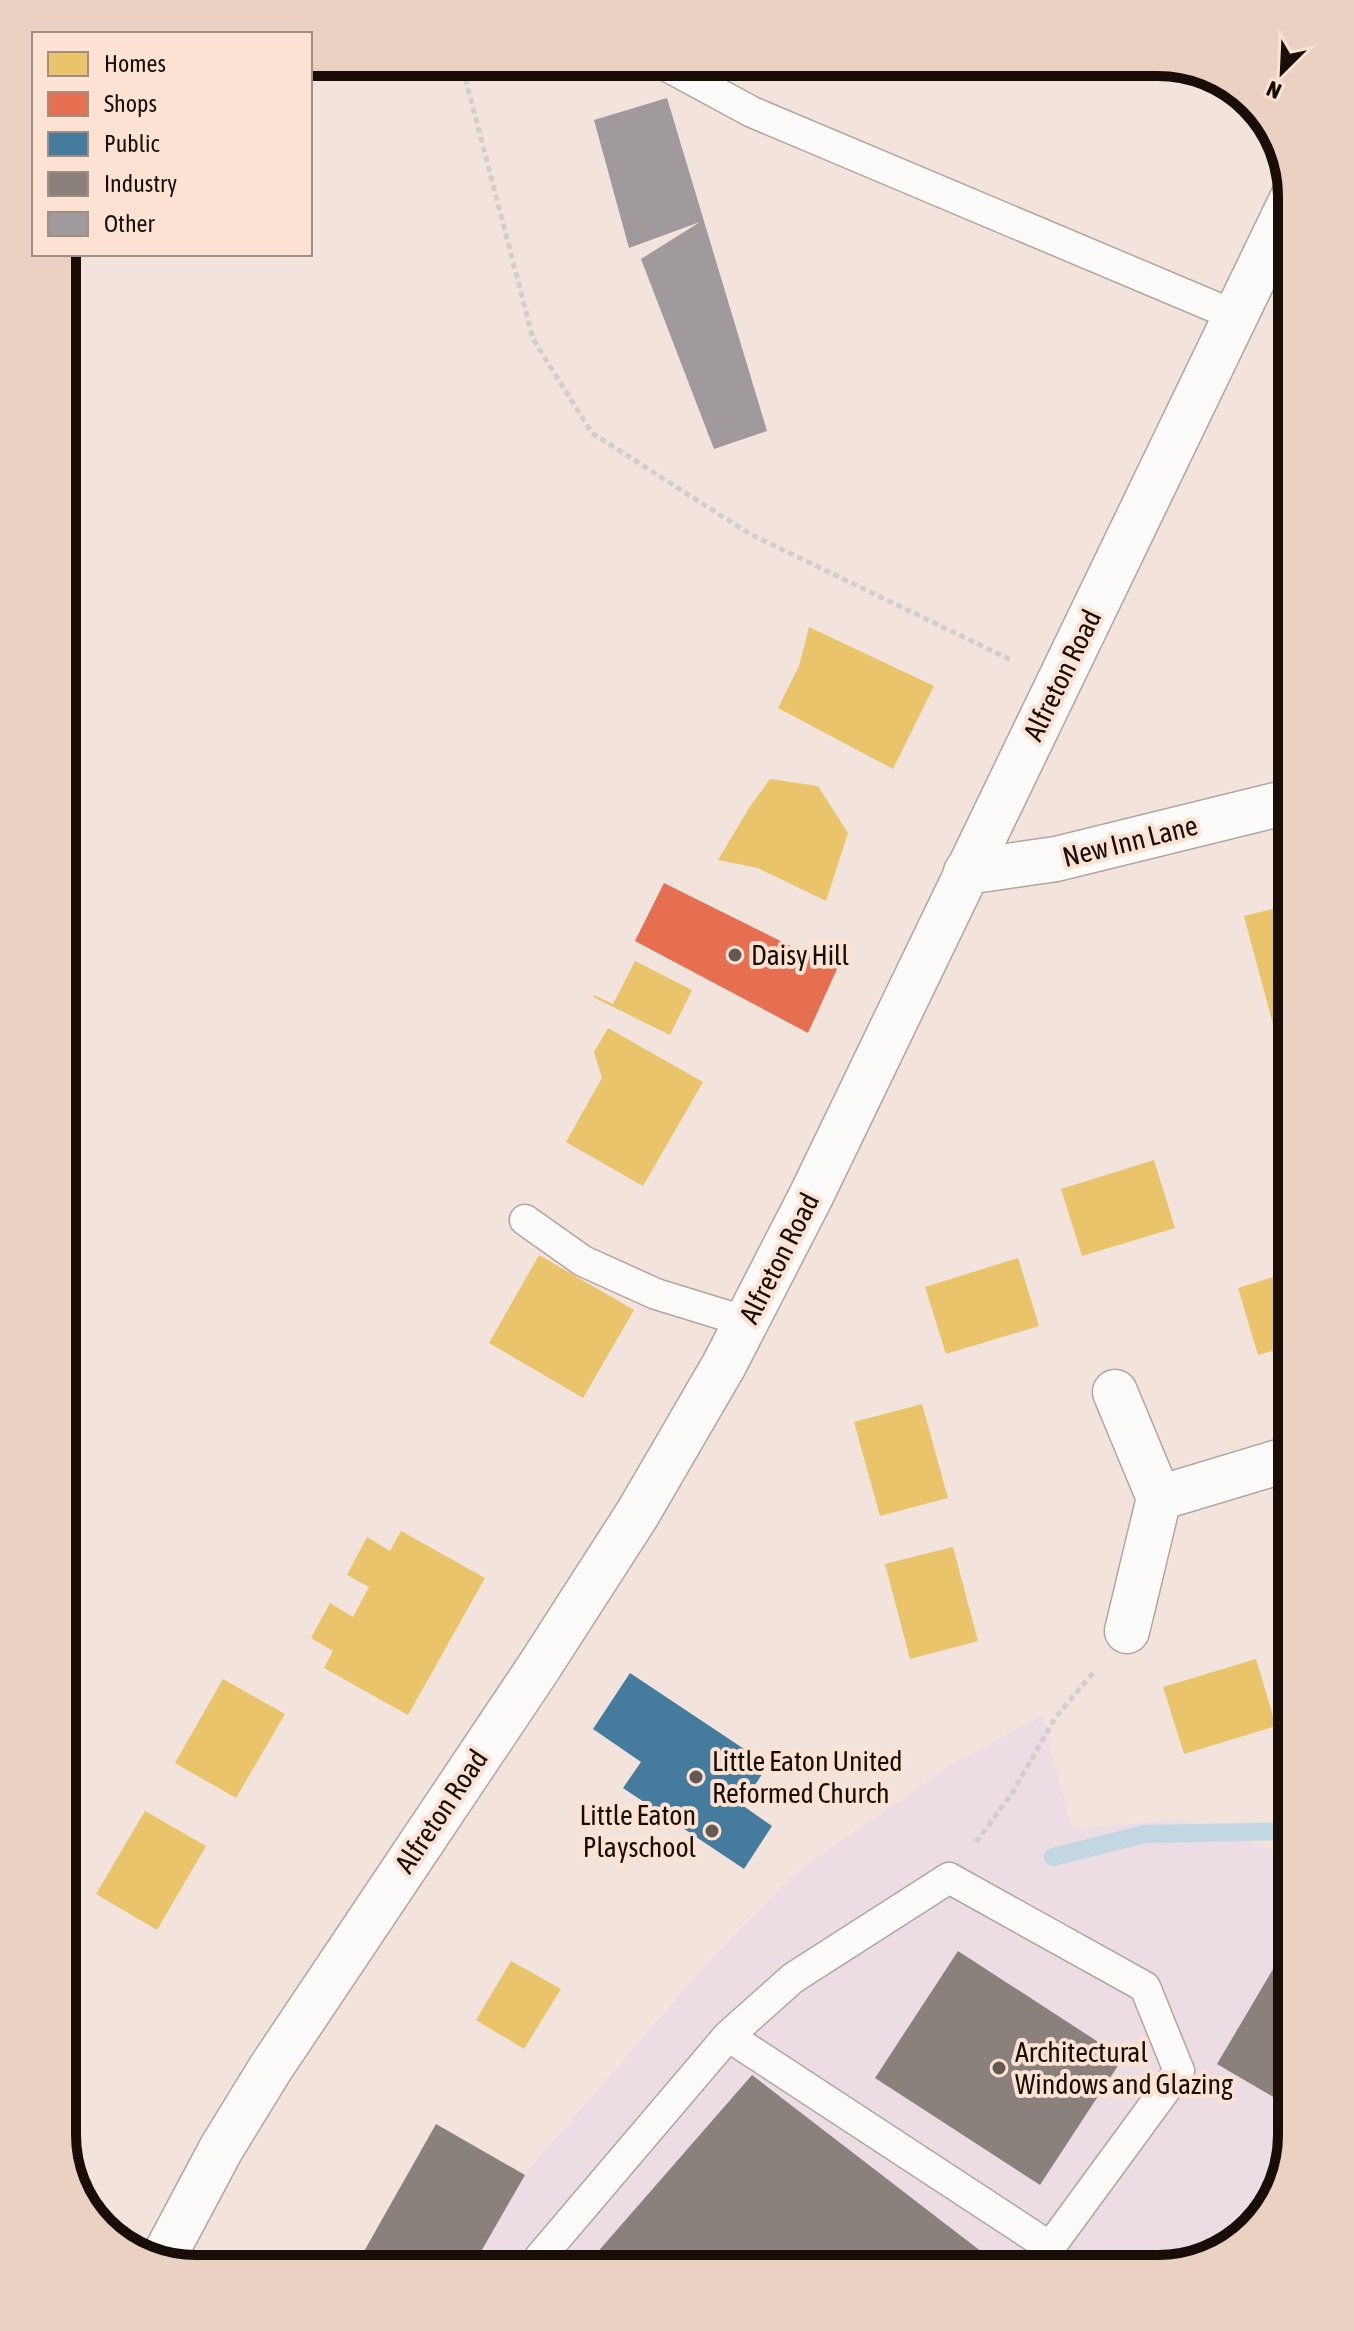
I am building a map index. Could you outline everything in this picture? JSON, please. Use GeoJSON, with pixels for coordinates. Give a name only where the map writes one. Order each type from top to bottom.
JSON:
{"type":"FeatureCollection","features":[{"type":"Feature","properties":{"kind":"main road","name":"Alfreton Road"},"geometry":{"type":"LineString","coordinates":[[167,2251],[221,2149],[270,2069],[539,1667],[638,1513],[724,1365],[811,1196],[1278,228]]}},
{"type":"Feature","properties":{"kind":"main road","name":"New Inn Lane"},"geometry":{"type":"LineString","coordinates":[[966,872],[1056,859],[1278,804]]}},
{"type":"Feature","properties":{"kind":"main road"},"geometry":{"type":"LineString","coordinates":[[1115,1392],[1159,1498],[1127,1631]]}},
{"type":"Feature","properties":{"kind":"main road"},"geometry":{"type":"LineString","coordinates":[[1159,1498],[1278,1462]]}},
{"type":"Feature","properties":{"kind":"lane"},"geometry":{"type":"LineString","coordinates":[[686,76],[752,112],[1236,316]]}},
{"type":"Feature","properties":{"kind":"lane"},"geometry":{"type":"LineString","coordinates":[[525,1220],[583,1261],[656,1294],[747,1322]]}},
{"type":"Feature","properties":{"kind":"lane"},"geometry":{"type":"LineString","coordinates":[[542,2255],[728,2036],[793,1978],[949,1878],[1145,1987],[1179,2071],[1050,2247],[728,2036]]}},
{"type":"Feature","properties":{"kind":"path"},"geometry":{"type":"LineString","coordinates":[[465,76],[533,339],[592,433],[750,534],[1058,682]]}},
{"type":"Feature","properties":{"kind":"path"},"geometry":{"type":"LineString","coordinates":[[949,1878],[1013,1792],[1055,1718],[1127,1631]]}},
{"type":"Feature","properties":{"kind":"shaded area"},"geometry":{"type":"Polygon","coordinates":[[[1043,1715],[1072,1829],[1182,1819],[1278,1851],[1277,2150],[1272,2173],[1258,2202],[1225,2235],[1189,2251],[1158,2255],[362,2255],[436,2124],[525,2174],[708,1962],[795,1873],[954,1763],[1043,1715]]]}},
{"type":"Feature","properties":{"kind":"building: Homes"},"geometry":{"type":"Polygon","coordinates":[[[809,627],[934,686],[893,769],[778,708],[799,666],[809,627]]]}},
{"type":"Feature","properties":{"kind":"building: Homes"},"geometry":{"type":"Polygon","coordinates":[[[770,779],[818,786],[848,833],[826,901],[758,868],[718,860],[770,779]]]}},
{"type":"Feature","properties":{"kind":"building: Homes"},"geometry":{"type":"Polygon","coordinates":[[[674,898],[753,938],[730,983],[652,942],[674,898]]]}},
{"type":"Feature","properties":{"kind":"building: Homes"},"geometry":{"type":"Polygon","coordinates":[[[1278,908],[1278,1031],[1275,1032],[1244,916],[1278,908]]]}},
{"type":"Feature","properties":{"kind":"building: Homes"},"geometry":{"type":"Polygon","coordinates":[[[635,961],[692,990],[670,1035],[593,997],[613,1004],[635,961]]]}},
{"type":"Feature","properties":{"kind":"building: Homes"},"geometry":{"type":"Polygon","coordinates":[[[608,1028],[703,1082],[643,1186],[566,1142],[602,1078],[594,1052],[608,1028]]]}},
{"type":"Feature","properties":{"kind":"building: Homes"},"geometry":{"type":"Polygon","coordinates":[[[1154,1160],[1175,1228],[1082,1256],[1061,1189],[1154,1160]]]}},
{"type":"Feature","properties":{"kind":"building: Homes"},"geometry":{"type":"Polygon","coordinates":[[[539,1255],[634,1310],[583,1398],[489,1343],[539,1255]]]}},
{"type":"Feature","properties":{"kind":"building: Homes"},"geometry":{"type":"Polygon","coordinates":[[[1018,1258],[1039,1326],[946,1354],[925,1287],[1018,1258]]]}},
{"type":"Feature","properties":{"kind":"building: Homes"},"geometry":{"type":"Polygon","coordinates":[[[1278,1275],[1278,1349],[1258,1355],[1238,1288],[1278,1275]]]}},
{"type":"Feature","properties":{"kind":"building: Homes"},"geometry":{"type":"Polygon","coordinates":[[[922,1404],[948,1498],[880,1516],[854,1422],[922,1404]]]}},
{"type":"Feature","properties":{"kind":"building: Homes"},"geometry":{"type":"Polygon","coordinates":[[[401,1531],[485,1578],[408,1715],[324,1668],[333,1651],[311,1638],[330,1603],[353,1617],[369,1587],[347,1575],[367,1537],[390,1551],[401,1531]]]}},
{"type":"Feature","properties":{"kind":"building: Homes"},"geometry":{"type":"Polygon","coordinates":[[[953,1547],[978,1641],[910,1659],[885,1564],[953,1547]]]}},
{"type":"Feature","properties":{"kind":"building: Homes"},"geometry":{"type":"Polygon","coordinates":[[[1256,1659],[1276,1726],[1184,1754],[1163,1687],[1256,1659]]]}},
{"type":"Feature","properties":{"kind":"building: Homes"},"geometry":{"type":"Polygon","coordinates":[[[223,1679],[285,1714],[236,1798],[175,1763],[223,1679]]]}},
{"type":"Feature","properties":{"kind":"building: Homes"},"geometry":{"type":"Polygon","coordinates":[[[145,1811],[206,1846],[157,1930],[96,1894],[145,1811]]]}},
{"type":"Feature","properties":{"kind":"building: Homes"},"geometry":{"type":"Polygon","coordinates":[[[511,1961],[561,1989],[524,2049],[476,2020],[511,1961]]]}},
{"type":"Feature","properties":{"kind":"building: Shops","name":"Daisy Hill"},"geometry":{"type":"Polygon","coordinates":[[[664,883],[837,969],[808,1033],[635,941],[664,883]]]}},
{"type":"Feature","properties":{"kind":"building: Public","name":"Little Eaton United Reformed Church"},"geometry":{"type":"Polygon","coordinates":[[[630,1673],[768,1765],[742,1805],[772,1826],[744,1869],[623,1788],[641,1762],[593,1729],[630,1673]]]}},
{"type":"Feature","properties":{"kind":"building: Industry","name":"Architectural Windows and Glazing"},"geometry":{"type":"Polygon","coordinates":[[[958,1951],[1123,2058],[1040,2185],[875,2078],[958,1951]]]}},
{"type":"Feature","properties":{"kind":"building: Industry"},"geometry":{"type":"Polygon","coordinates":[[[1278,1961],[1278,2100],[1217,2064],[1278,1961]]]}},
{"type":"Feature","properties":{"kind":"building: Industry"},"geometry":{"type":"Polygon","coordinates":[[[752,2075],[986,2255],[595,2255],[752,2075]]]}},
{"type":"Feature","properties":{"kind":"building: Industry"},"geometry":{"type":"Polygon","coordinates":[[[436,2124],[525,2175],[479,2255],[362,2255],[436,2124]]]}},
{"type":"Feature","properties":{"kind":"building: Other"},"geometry":{"type":"Polygon","coordinates":[[[667,98],[767,431],[714,449],[641,259],[700,222],[629,248],[594,120],[667,98]]]}},
{"type":"Feature","properties":{"kind":"waterway"},"geometry":{"type":"LineString","coordinates":[[1053,1857],[1145,1834],[1278,1831]]}},
{"type":"Feature","properties":{"kind":"place","name":"Daisy Hill"},"geometry":{"type":"Point","coordinates":[735,955]}},
{"type":"Feature","properties":{"kind":"place","name":"Little Eaton United Reformed Church"},"geometry":{"type":"Point","coordinates":[696,1777]}},
{"type":"Feature","properties":{"kind":"place","name":"Little Eaton Playschool"},"geometry":{"type":"Point","coordinates":[712,1831]}},
{"type":"Feature","properties":{"kind":"place","name":"Architectural Windows and Glazing"},"geometry":{"type":"Point","coordinates":[999,2068]}}]}
